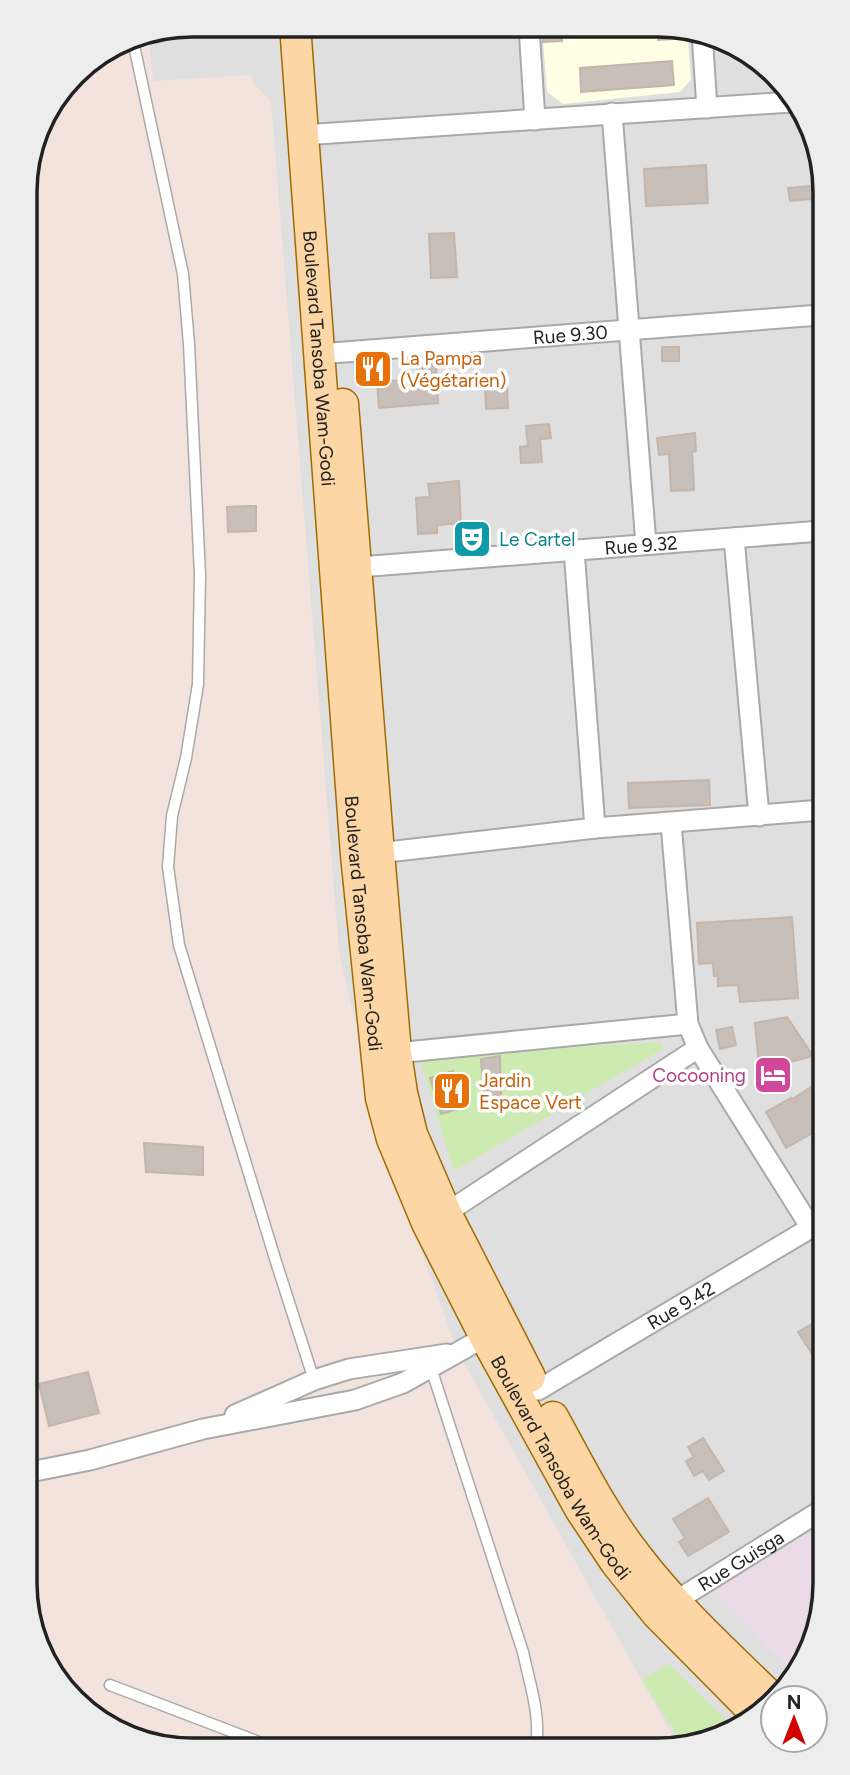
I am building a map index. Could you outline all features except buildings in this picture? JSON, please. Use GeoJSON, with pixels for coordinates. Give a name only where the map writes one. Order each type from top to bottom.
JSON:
{"type":"FeatureCollection","features":[{"type":"Feature","properties":{"kind":"main road","name":"Boulevard Tansoba Wam-Godi"},"geometry":{"type":"LineString","coordinates":[[297,37],[313,135]]}},
{"type":"Feature","properties":{"kind":"main road","name":"Boulevard Tansoba Wam-Godi"},"geometry":{"type":"LineString","coordinates":[[314,37],[313,135],[345,568],[379,853],[396,1053],[412,1134],[446,1213],[538,1390],[616,1526],[665,1607],[750,1707]]}},
{"type":"Feature","properties":{"kind":"main road","name":"Boulevard Tansoba Wam-Godi"},"geometry":{"type":"LineString","coordinates":[[345,568],[356,855],[381,1098],[392,1139],[427,1223],[485,1337],[580,1509],[615,1563],[759,1687]]}},
{"type":"Feature","properties":{"kind":"street"},"geometry":{"type":"LineString","coordinates":[[530,37],[535,120]]}},
{"type":"Feature","properties":{"kind":"street"},"geometry":{"type":"LineString","coordinates":[[703,44],[707,108]]}},
{"type":"Feature","properties":{"kind":"street"},"geometry":{"type":"LineString","coordinates":[[313,135],[784,102]]}},
{"type":"Feature","properties":{"kind":"street"},"geometry":{"type":"LineString","coordinates":[[612,113],[646,544]]}},
{"type":"Feature","properties":{"kind":"street","name":"Rue 9.30"},"geometry":{"type":"LineString","coordinates":[[328,353],[813,316]]}},
{"type":"Feature","properties":{"kind":"street","name":"Rue 9.32"},"geometry":{"type":"LineString","coordinates":[[345,568],[813,532]]}},
{"type":"Feature","properties":{"kind":"street"},"geometry":{"type":"LineString","coordinates":[[734,538],[759,816]]}},
{"type":"Feature","properties":{"kind":"street"},"geometry":{"type":"LineString","coordinates":[[575,551],[595,828]]}},
{"type":"Feature","properties":{"kind":"street"},"geometry":{"type":"LineString","coordinates":[[379,853],[595,828],[813,811]]}},
{"type":"Feature","properties":{"kind":"street"},"geometry":{"type":"LineString","coordinates":[[671,823],[688,1024],[698,1048],[813,1217]]}},
{"type":"Feature","properties":{"kind":"street"},"geometry":{"type":"LineString","coordinates":[[396,1053],[688,1024]]}},
{"type":"Feature","properties":{"kind":"street"},"geometry":{"type":"LineString","coordinates":[[446,1213],[698,1048]]}},
{"type":"Feature","properties":{"kind":"street","name":"Rue 9.42"},"geometry":{"type":"LineString","coordinates":[[538,1390],[813,1227]]}},
{"type":"Feature","properties":{"kind":"street"},"geometry":{"type":"LineString","coordinates":[[203,1429],[314,1380],[349,1369],[429,1363],[458,1352],[485,1337]]}},
{"type":"Feature","properties":{"kind":"street"},"geometry":{"type":"LineString","coordinates":[[37,1471],[90,1460],[203,1429],[355,1401],[403,1383],[429,1363]]}},
{"type":"Feature","properties":{"kind":"street","name":"Rue Guisga"},"geometry":{"type":"LineString","coordinates":[[665,1607],[813,1515]]}},
{"type":"Feature","properties":{"kind":"lane"},"geometry":{"type":"LineString","coordinates":[[135,48],[183,274],[190,344],[199,548],[198,684],[186,758],[172,816],[168,867],[172,904],[179,945],[276,1265],[314,1380]]}},
{"type":"Feature","properties":{"kind":"lane"},"geometry":{"type":"LineString","coordinates":[[429,1363],[523,1652],[532,1692],[538,1738]]}},
{"type":"Feature","properties":{"kind":"lane"},"geometry":{"type":"LineString","coordinates":[[110,1685],[248,1738]]}},
{"type":"Feature","properties":{"kind":"shaded area"},"geometry":{"type":"Polygon","coordinates":[[[192,37],[678,38],[727,53],[760,75],[787,106],[808,152],[813,192],[813,1593],[805,1633],[797,1652],[776,1684],[759,1684],[759,1700],[752,1706],[736,1717],[698,1733],[658,1738],[172,1737],[123,1722],[90,1700],[58,1661],[42,1623],[37,1583],[37,182],[42,152],[49,133],[63,106],[82,82],[123,53],[162,40],[192,37]]]}},
{"type":"Feature","properties":{"kind":"shaded area"},"geometry":{"type":"Polygon","coordinates":[[[543,37],[658,37],[688,40],[691,80],[680,92],[563,104],[547,92],[543,37]]]}},
{"type":"Feature","properties":{"kind":"shaded area"},"geometry":{"type":"Polygon","coordinates":[[[149,43],[153,81],[250,75],[255,85],[271,101],[339,952],[386,1154],[458,1352],[674,1737],[172,1737],[123,1722],[90,1700],[75,1685],[58,1661],[49,1642],[42,1623],[37,1583],[37,182],[42,152],[49,133],[58,114],[75,90],[106,63],[149,43]]]}},
{"type":"Feature","properties":{"kind":"shaded area"},"geometry":{"type":"Polygon","coordinates":[[[813,1531],[813,1593],[810,1613],[805,1633],[788,1668],[714,1591],[813,1531]]]}},
{"type":"Feature","properties":{"kind":"green space"},"geometry":{"type":"Polygon","coordinates":[[[662,1042],[663,1049],[454,1171],[419,1056],[662,1042]]]}},
{"type":"Feature","properties":{"kind":"green space"},"geometry":{"type":"Polygon","coordinates":[[[668,1664],[728,1721],[698,1733],[678,1737],[642,1680],[668,1664]]]}},
{"type":"Feature","properties":{"kind":"place","name":"La Pampa (Végétarien)"},"geometry":{"type":"Point","coordinates":[373,369]}},
{"type":"Feature","properties":{"kind":"place","name":"Le Cartel"},"geometry":{"type":"Point","coordinates":[472,539]}},
{"type":"Feature","properties":{"kind":"place","name":"Cocooning"},"geometry":{"type":"Point","coordinates":[773,1075]}},
{"type":"Feature","properties":{"kind":"place","name":"Jardin Espace Vert"},"geometry":{"type":"Point","coordinates":[452,1091]}}]}
